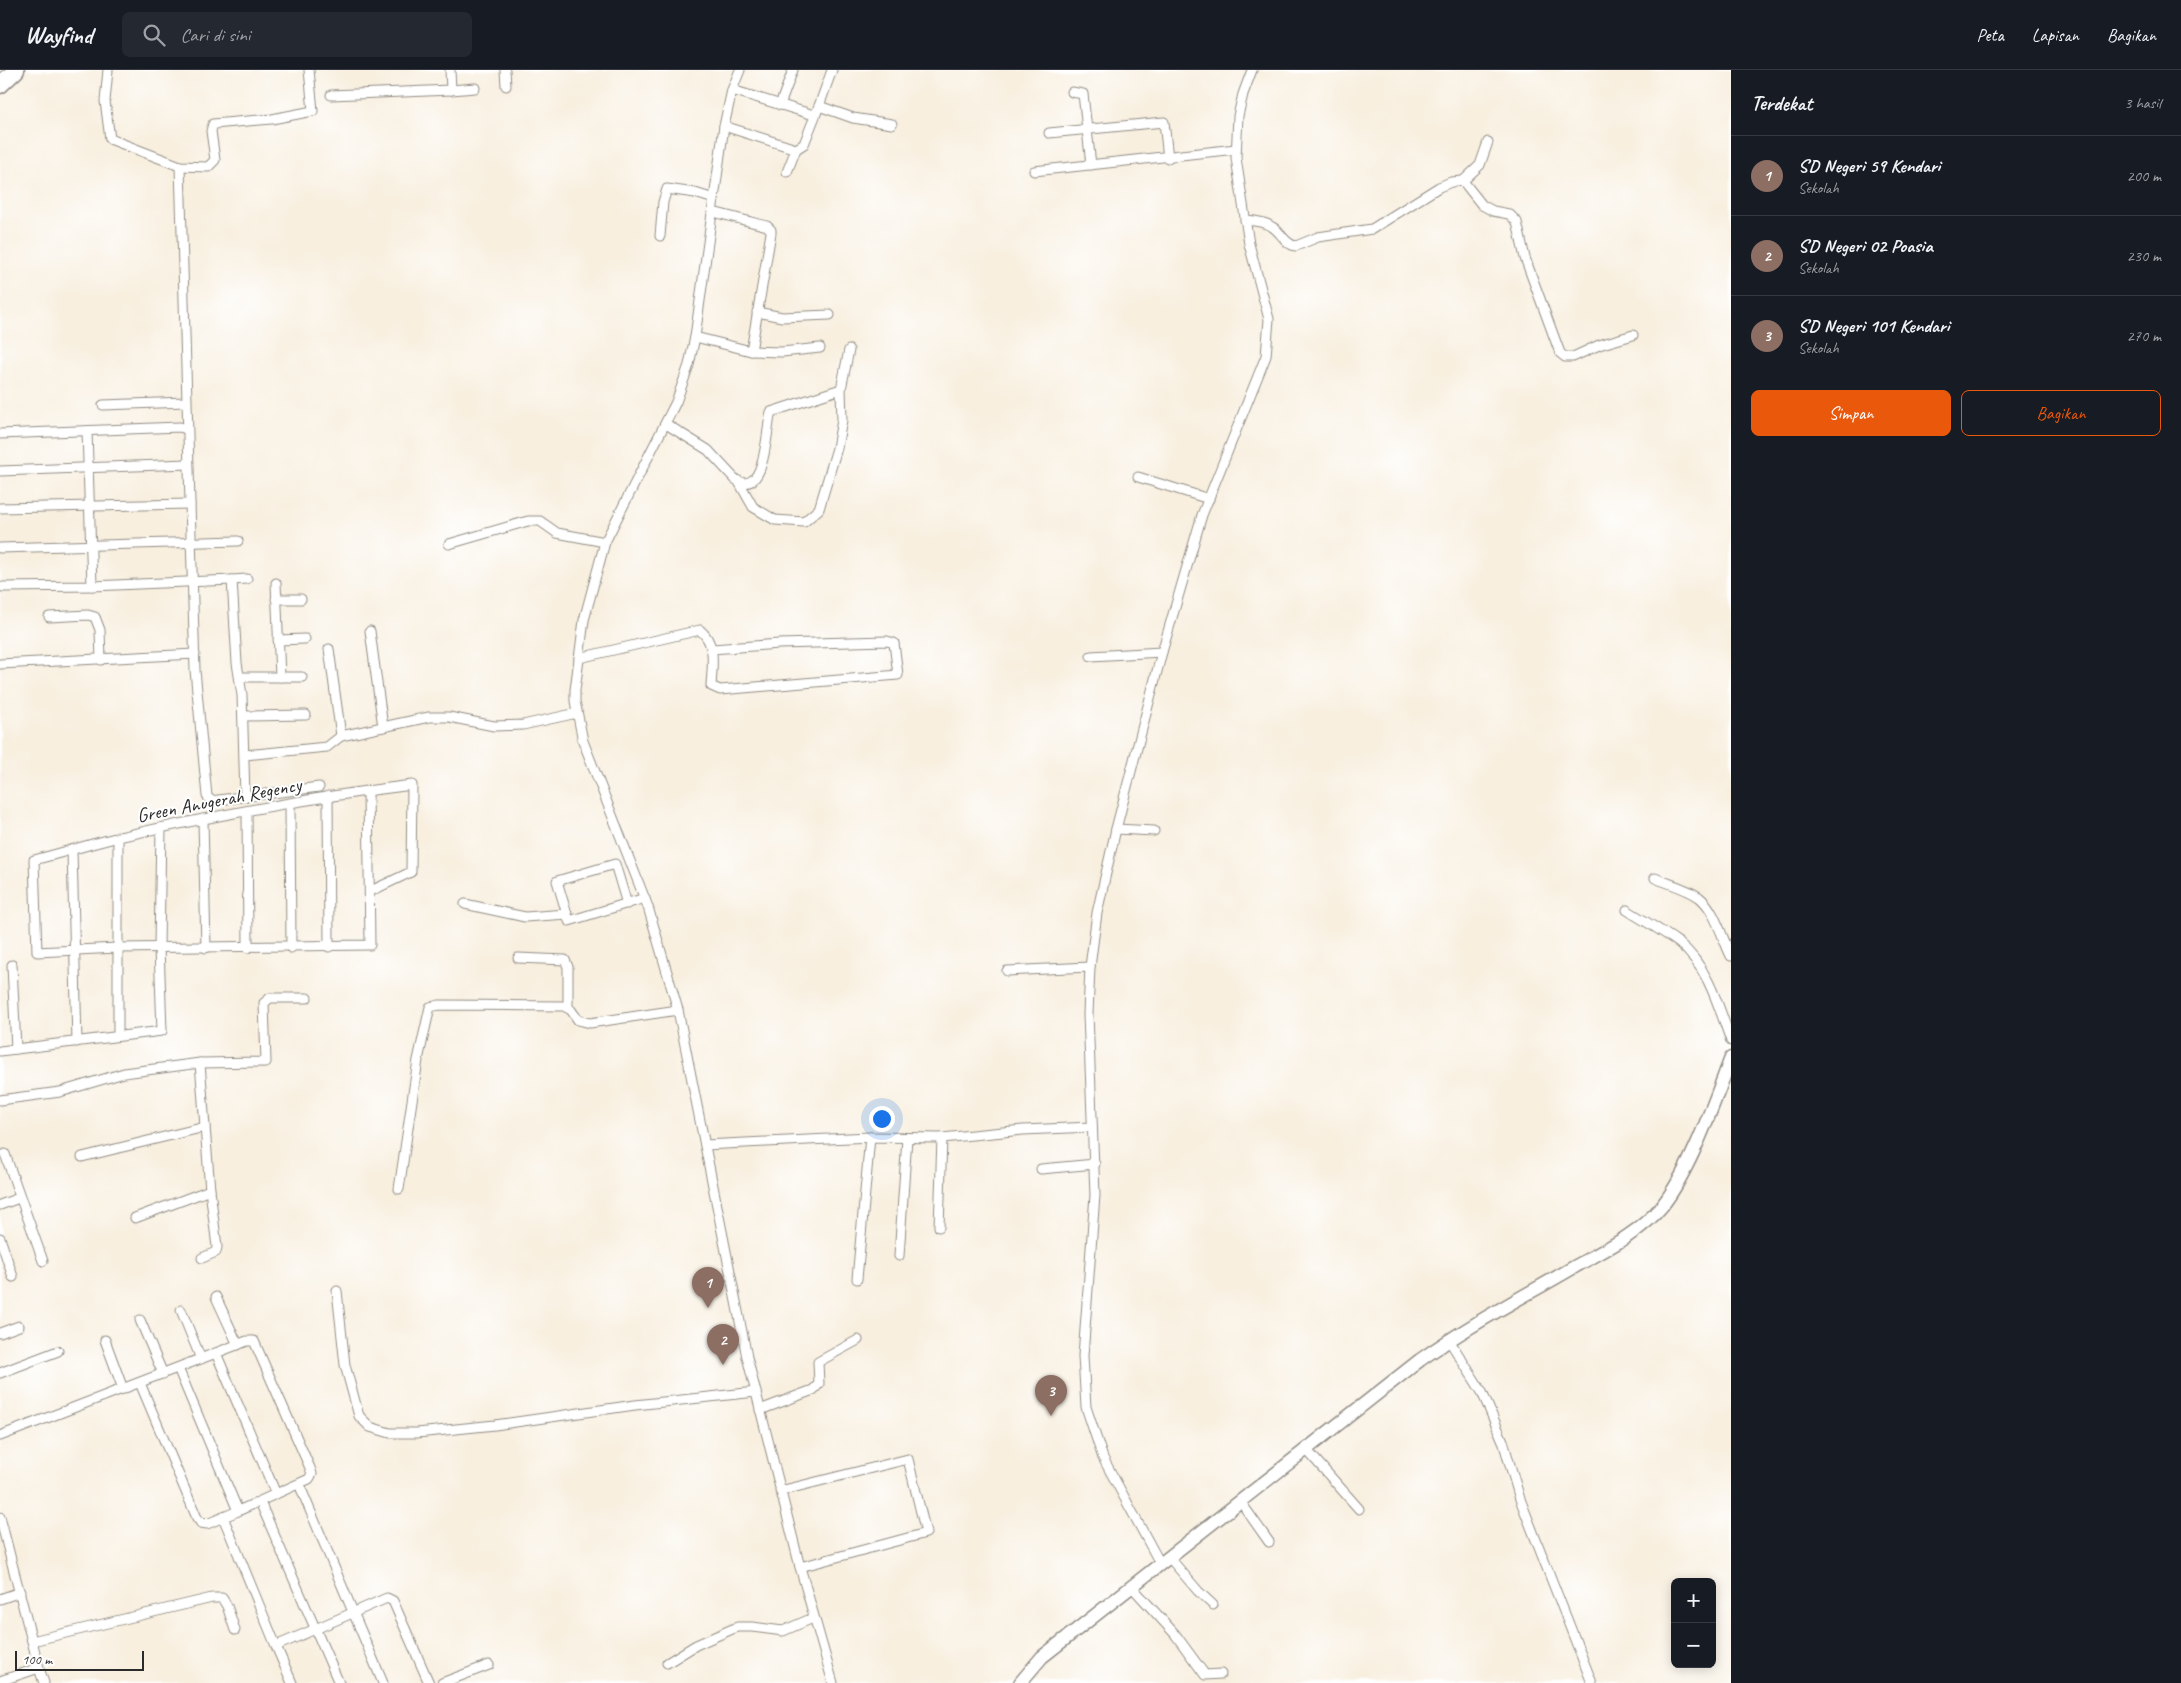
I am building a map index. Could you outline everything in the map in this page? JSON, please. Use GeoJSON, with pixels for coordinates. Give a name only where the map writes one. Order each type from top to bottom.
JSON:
{"type":"FeatureCollection","features":[{"type":"Feature","properties":{"kind":"highway"},"geometry":{"type":"LineString","coordinates":[[0,73],[4,70]]}},
{"type":"Feature","properties":{"kind":"highway"},"geometry":{"type":"LineString","coordinates":[[0,85],[16,70]]}},
{"type":"Feature","properties":{"kind":"street"},"geometry":{"type":"LineString","coordinates":[[108,70],[104,102],[110,139],[180,166],[208,167],[213,164],[215,154],[211,130],[213,124],[313,111],[310,70]]}},
{"type":"Feature","properties":{"kind":"street"},"geometry":{"type":"LineString","coordinates":[[450,70],[451,90]]}},
{"type":"Feature","properties":{"kind":"street"},"geometry":{"type":"LineString","coordinates":[[506,70],[506,86]]}},
{"type":"Feature","properties":{"kind":"street"},"geometry":{"type":"LineString","coordinates":[[740,70],[732,90],[724,126],[695,337],[689,364],[666,424],[605,542],[584,620],[575,690],[577,713],[583,741],[645,898],[678,1010],[747,1357],[813,1618],[833,1683]]}},
{"type":"Feature","properties":{"kind":"street"},"geometry":{"type":"LineString","coordinates":[[780,105],[793,70]]}},
{"type":"Feature","properties":{"kind":"street"},"geometry":{"type":"LineString","coordinates":[[786,172],[796,149],[804,144],[832,70]]}},
{"type":"Feature","properties":{"kind":"street"},"geometry":{"type":"LineString","coordinates":[[1213,1605],[1165,1561],[1104,1458],[1086,1407],[1083,1356],[1090,1282],[1095,1164],[1088,1014],[1090,967],[1097,913],[1116,829],[1162,652],[1209,499],[1262,368],[1269,339],[1269,319],[1249,244],[1236,149],[1238,116],[1252,70]]}},
{"type":"Feature","properties":{"kind":"street"},"geometry":{"type":"LineString","coordinates":[[331,95],[475,88]]}},
{"type":"Feature","properties":{"kind":"street"},"geometry":{"type":"LineString","coordinates":[[732,90],[814,115]]}},
{"type":"Feature","properties":{"kind":"street"},"geometry":{"type":"LineString","coordinates":[[1072,92],[1083,94],[1091,165]]}},
{"type":"Feature","properties":{"kind":"street"},"geometry":{"type":"LineString","coordinates":[[819,106],[854,118],[892,124]]}},
{"type":"Feature","properties":{"kind":"street"},"geometry":{"type":"LineString","coordinates":[[1048,133],[1165,123],[1168,158]]}},
{"type":"Feature","properties":{"kind":"street"},"geometry":{"type":"LineString","coordinates":[[724,126],[796,149]]}},
{"type":"Feature","properties":{"kind":"street"},"geometry":{"type":"LineString","coordinates":[[1245,220],[1265,223],[1273,227],[1287,242],[1296,246],[1318,237],[1372,230],[1439,187],[1451,182],[1463,181],[1480,165],[1488,142]]}},
{"type":"Feature","properties":{"kind":"street"},"geometry":{"type":"LineString","coordinates":[[1034,171],[1168,158],[1236,149]]}},
{"type":"Feature","properties":{"kind":"street"},"geometry":{"type":"LineString","coordinates":[[180,166],[186,429],[194,581],[195,654],[207,796],[211,801],[319,787]]}},
{"type":"Feature","properties":{"kind":"street"},"geometry":{"type":"LineString","coordinates":[[1463,181],[1482,205],[1509,214],[1517,222],[1525,258],[1555,344],[1565,357],[1573,358],[1599,345],[1633,335]]}},
{"type":"Feature","properties":{"kind":"street"},"geometry":{"type":"LineString","coordinates":[[660,236],[666,189],[687,191],[714,199]]}},
{"type":"Feature","properties":{"kind":"street"},"geometry":{"type":"LineString","coordinates":[[713,212],[758,223],[771,230],[751,351]]}},
{"type":"Feature","properties":{"kind":"street"},"geometry":{"type":"LineString","coordinates":[[756,312],[782,317],[830,315]]}},
{"type":"Feature","properties":{"kind":"street"},"geometry":{"type":"LineString","coordinates":[[695,337],[751,351],[782,352],[820,348]]}},
{"type":"Feature","properties":{"kind":"street"},"geometry":{"type":"LineString","coordinates":[[666,424],[708,450],[726,472],[739,482],[753,507],[774,520],[804,522],[818,509],[837,448],[842,420],[840,389],[850,350]]}},
{"type":"Feature","properties":{"kind":"street"},"geometry":{"type":"LineString","coordinates":[[739,482],[749,482],[757,475],[764,456],[771,412],[840,389]]}},
{"type":"Feature","properties":{"kind":"street"},"geometry":{"type":"LineString","coordinates":[[103,405],[186,402]]}},
{"type":"Feature","properties":{"kind":"street"},"geometry":{"type":"LineString","coordinates":[[0,434],[180,427],[186,429]]}},
{"type":"Feature","properties":{"kind":"street"},"geometry":{"type":"LineString","coordinates":[[87,431],[92,586]]}},
{"type":"Feature","properties":{"kind":"street"},"geometry":{"type":"LineString","coordinates":[[0,470],[188,464]]}},
{"type":"Feature","properties":{"kind":"street"},"geometry":{"type":"LineString","coordinates":[[1138,477],[1209,499]]}},
{"type":"Feature","properties":{"kind":"street"},"geometry":{"type":"LineString","coordinates":[[0,508],[190,504]]}},
{"type":"Feature","properties":{"kind":"street"},"geometry":{"type":"LineString","coordinates":[[448,544],[528,522],[540,521],[557,533],[605,542]]}},
{"type":"Feature","properties":{"kind":"street"},"geometry":{"type":"LineString","coordinates":[[0,548],[238,541]]}},
{"type":"Feature","properties":{"kind":"street"},"geometry":{"type":"LineString","coordinates":[[3,587],[92,586],[247,579]]}},
{"type":"Feature","properties":{"kind":"street"},"geometry":{"type":"LineString","coordinates":[[232,580],[237,664],[243,716],[245,796]]}},
{"type":"Feature","properties":{"kind":"street"},"geometry":{"type":"LineString","coordinates":[[276,583],[280,677]]}},
{"type":"Feature","properties":{"kind":"street"},"geometry":{"type":"LineString","coordinates":[[276,599],[301,599]]}},
{"type":"Feature","properties":{"kind":"street"},"geometry":{"type":"LineString","coordinates":[[49,617],[88,615],[95,617],[100,630],[101,660]]}},
{"type":"Feature","properties":{"kind":"street"},"geometry":{"type":"LineString","coordinates":[[579,658],[700,630],[707,636],[712,649],[711,686],[720,690],[898,675],[894,643],[887,641],[779,644],[712,649]]}},
{"type":"Feature","properties":{"kind":"street"},"geometry":{"type":"LineString","coordinates":[[370,631],[383,727]]}},
{"type":"Feature","properties":{"kind":"street"},"geometry":{"type":"LineString","coordinates":[[278,640],[305,639]]}},
{"type":"Feature","properties":{"kind":"street"},"geometry":{"type":"LineString","coordinates":[[329,649],[341,736]]}},
{"type":"Feature","properties":{"kind":"street"},"geometry":{"type":"LineString","coordinates":[[1091,656],[1162,652]]}},
{"type":"Feature","properties":{"kind":"street"},"geometry":{"type":"LineString","coordinates":[[0,664],[195,654]]}},
{"type":"Feature","properties":{"kind":"street"},"geometry":{"type":"LineString","coordinates":[[240,677],[302,677]]}},
{"type":"Feature","properties":{"kind":"street"},"geometry":{"type":"LineString","coordinates":[[245,755],[327,747],[334,744],[341,736],[429,717],[449,717],[494,726],[523,725],[577,713]]}},
{"type":"Feature","properties":{"kind":"street"},"geometry":{"type":"LineString","coordinates":[[243,716],[306,715]]}},
{"type":"Feature","properties":{"kind":"street","name":"Green Anugerah Regency"},"geometry":{"type":"LineString","coordinates":[[75,951],[37,952],[34,860],[118,837],[203,819],[328,796],[412,785],[411,872],[371,891]]}},
{"type":"Feature","properties":{"kind":"street"},"geometry":{"type":"LineString","coordinates":[[75,951],[117,948],[291,948],[370,945],[371,891],[368,791]]}},
{"type":"Feature","properties":{"kind":"street"},"geometry":{"type":"LineString","coordinates":[[328,796],[329,946]]}},
{"type":"Feature","properties":{"kind":"street"},"geometry":{"type":"LineString","coordinates":[[290,804],[291,948]]}},
{"type":"Feature","properties":{"kind":"street"},"geometry":{"type":"LineString","coordinates":[[247,811],[248,948]]}},
{"type":"Feature","properties":{"kind":"street"},"geometry":{"type":"LineString","coordinates":[[203,819],[206,948]]}},
{"type":"Feature","properties":{"kind":"street"},"geometry":{"type":"LineString","coordinates":[[0,1050],[162,1031],[159,948],[161,828]]}},
{"type":"Feature","properties":{"kind":"street"},"geometry":{"type":"LineString","coordinates":[[1116,829],[1154,831]]}},
{"type":"Feature","properties":{"kind":"street"},"geometry":{"type":"LineString","coordinates":[[118,837],[118,1036]]}},
{"type":"Feature","properties":{"kind":"street"},"geometry":{"type":"LineString","coordinates":[[72,850],[77,1042]]}},
{"type":"Feature","properties":{"kind":"street"},"geometry":{"type":"LineString","coordinates":[[627,904],[615,864],[557,881],[569,922],[627,904],[645,898]]}},
{"type":"Feature","properties":{"kind":"street"},"geometry":{"type":"LineString","coordinates":[[1655,878],[1703,900],[1731,956]]}},
{"type":"Feature","properties":{"kind":"street"},"geometry":{"type":"LineString","coordinates":[[465,904],[525,917],[567,914]]}},
{"type":"Feature","properties":{"kind":"street"},"geometry":{"type":"LineString","coordinates":[[1627,910],[1679,943],[1692,957],[1704,974],[1731,1041]]}},
{"type":"Feature","properties":{"kind":"street"},"geometry":{"type":"LineString","coordinates":[[518,958],[565,960],[568,967],[568,1008],[578,1020],[590,1023],[678,1010]]}},
{"type":"Feature","properties":{"kind":"street"},"geometry":{"type":"LineString","coordinates":[[12,964],[16,1048]]}},
{"type":"Feature","properties":{"kind":"street"},"geometry":{"type":"LineString","coordinates":[[1007,971],[1090,967]]}},
{"type":"Feature","properties":{"kind":"street"},"geometry":{"type":"LineString","coordinates":[[0,1100],[60,1092],[124,1073],[200,1063],[266,1062],[264,1003],[270,998],[308,998]]}},
{"type":"Feature","properties":{"kind":"street"},"geometry":{"type":"LineString","coordinates":[[399,1189],[418,1060],[430,1007],[438,1004],[568,1008]]}},
{"type":"Feature","properties":{"kind":"street"},"geometry":{"type":"LineString","coordinates":[[1020,1683],[1042,1658],[1305,1448],[1449,1340],[1593,1256],[1637,1229],[1652,1216],[1673,1190],[1686,1165],[1731,1058]]}},
{"type":"Feature","properties":{"kind":"street"},"geometry":{"type":"LineString","coordinates":[[200,1063],[210,1190],[217,1247],[216,1252],[202,1258]]}},
{"type":"Feature","properties":{"kind":"street"},"geometry":{"type":"LineString","coordinates":[[82,1157],[205,1127]]}},
{"type":"Feature","properties":{"kind":"street"},"geometry":{"type":"LineString","coordinates":[[705,1145],[870,1137],[942,1138],[1023,1130],[1092,1128]]}},
{"type":"Feature","properties":{"kind":"street"},"geometry":{"type":"LineString","coordinates":[[857,1279],[870,1137]]}},
{"type":"Feature","properties":{"kind":"street"},"geometry":{"type":"LineString","coordinates":[[899,1256],[907,1138]]}},
{"type":"Feature","properties":{"kind":"street"},"geometry":{"type":"LineString","coordinates":[[939,1227],[942,1138]]}},
{"type":"Feature","properties":{"kind":"street"},"geometry":{"type":"LineString","coordinates":[[5,1154],[42,1261]]}},
{"type":"Feature","properties":{"kind":"street"},"geometry":{"type":"LineString","coordinates":[[1041,1169],[1095,1164]]}},
{"type":"Feature","properties":{"kind":"street"},"geometry":{"type":"LineString","coordinates":[[135,1218],[210,1190]]}},
{"type":"Feature","properties":{"kind":"street"},"geometry":{"type":"LineString","coordinates":[[0,1205],[20,1198]]}},
{"type":"Feature","properties":{"kind":"street"},"geometry":{"type":"LineString","coordinates":[[0,1238],[13,1277]]}},
{"type":"Feature","properties":{"kind":"street"},"geometry":{"type":"LineString","coordinates":[[337,1291],[345,1365],[359,1416],[370,1427],[390,1433],[417,1433],[495,1425],[635,1405],[756,1392]]}},
{"type":"Feature","properties":{"kind":"street"},"geometry":{"type":"LineString","coordinates":[[216,1297],[238,1345]]}},
{"type":"Feature","properties":{"kind":"street"},"geometry":{"type":"LineString","coordinates":[[181,1310],[201,1359]]}},
{"type":"Feature","properties":{"kind":"street"},"geometry":{"type":"LineString","coordinates":[[140,1320],[162,1374]]}},
{"type":"Feature","properties":{"kind":"street"},"geometry":{"type":"LineString","coordinates":[[0,1333],[19,1326]]}},
{"type":"Feature","properties":{"kind":"street"},"geometry":{"type":"LineString","coordinates":[[105,1340],[123,1389]]}},
{"type":"Feature","properties":{"kind":"street"},"geometry":{"type":"LineString","coordinates":[[760,1410],[813,1390],[819,1384],[818,1362],[858,1340]]}},
{"type":"Feature","properties":{"kind":"street"},"geometry":{"type":"LineString","coordinates":[[1449,1340],[1482,1392],[1503,1441],[1520,1499],[1592,1683]]}},
{"type":"Feature","properties":{"kind":"street"},"geometry":{"type":"LineString","coordinates":[[0,1436],[140,1382],[178,1368],[216,1353],[254,1341],[258,1346],[312,1474],[309,1479],[260,1502],[207,1524],[201,1523],[197,1518],[140,1382]]}},
{"type":"Feature","properties":{"kind":"street"},"geometry":{"type":"LineString","coordinates":[[0,1373],[58,1351]]}},
{"type":"Feature","properties":{"kind":"street"},"geometry":{"type":"LineString","coordinates":[[216,1353],[276,1494]]}},
{"type":"Feature","properties":{"kind":"street"},"geometry":{"type":"LineString","coordinates":[[178,1368],[238,1511]]}},
{"type":"Feature","properties":{"kind":"street"},"geometry":{"type":"LineString","coordinates":[[1305,1448],[1359,1509]]}},
{"type":"Feature","properties":{"kind":"street"},"geometry":{"type":"LineString","coordinates":[[780,1491],[908,1459],[926,1534],[800,1567]]}},
{"type":"Feature","properties":{"kind":"street"},"geometry":{"type":"LineString","coordinates":[[299,1484],[383,1683]]}},
{"type":"Feature","properties":{"kind":"street"},"geometry":{"type":"LineString","coordinates":[[1240,1501],[1269,1542]]}},
{"type":"Feature","properties":{"kind":"street"},"geometry":{"type":"LineString","coordinates":[[260,1502],[339,1683]]}},
{"type":"Feature","properties":{"kind":"street"},"geometry":{"type":"LineString","coordinates":[[0,1517],[44,1683]]}},
{"type":"Feature","properties":{"kind":"street"},"geometry":{"type":"LineString","coordinates":[[223,1517],[292,1683]]}},
{"type":"Feature","properties":{"kind":"street"},"geometry":{"type":"LineString","coordinates":[[1132,1587],[1175,1634],[1202,1673],[1208,1676],[1221,1674]]}},
{"type":"Feature","properties":{"kind":"street"},"geometry":{"type":"LineString","coordinates":[[0,1599],[20,1592]]}},
{"type":"Feature","properties":{"kind":"street"},"geometry":{"type":"LineString","coordinates":[[32,1641],[212,1598],[222,1598],[227,1606],[235,1630]]}},
{"type":"Feature","properties":{"kind":"street"},"geometry":{"type":"LineString","coordinates":[[276,1646],[387,1598],[393,1601],[429,1683]]}},
{"type":"Feature","properties":{"kind":"street"},"geometry":{"type":"LineString","coordinates":[[667,1663],[696,1645],[737,1627],[782,1631],[813,1618]]}},
{"type":"Feature","properties":{"kind":"street"},"geometry":{"type":"LineString","coordinates":[[442,1683],[489,1665]]}},
{"type":"Feature","properties":{"kind":"street"},"geometry":{"type":"LineString","coordinates":[[0,1681],[39,1668]]}},
{"type":"Feature","properties":{"kind":"street"},"geometry":{"type":"LineString","coordinates":[[468,1673],[472,1683]]}},
{"type":"Feature","properties":{"kind":"place","name":"SD Negeri 59 Kendari"},"geometry":{"type":"Point","coordinates":[708,1308]}},
{"type":"Feature","properties":{"kind":"place","name":"SD Negeri 02 Poasia"},"geometry":{"type":"Point","coordinates":[723,1365]}},
{"type":"Feature","properties":{"kind":"place","name":"SD Negeri 101 Kendari"},"geometry":{"type":"Point","coordinates":[1051,1416]}}]}
